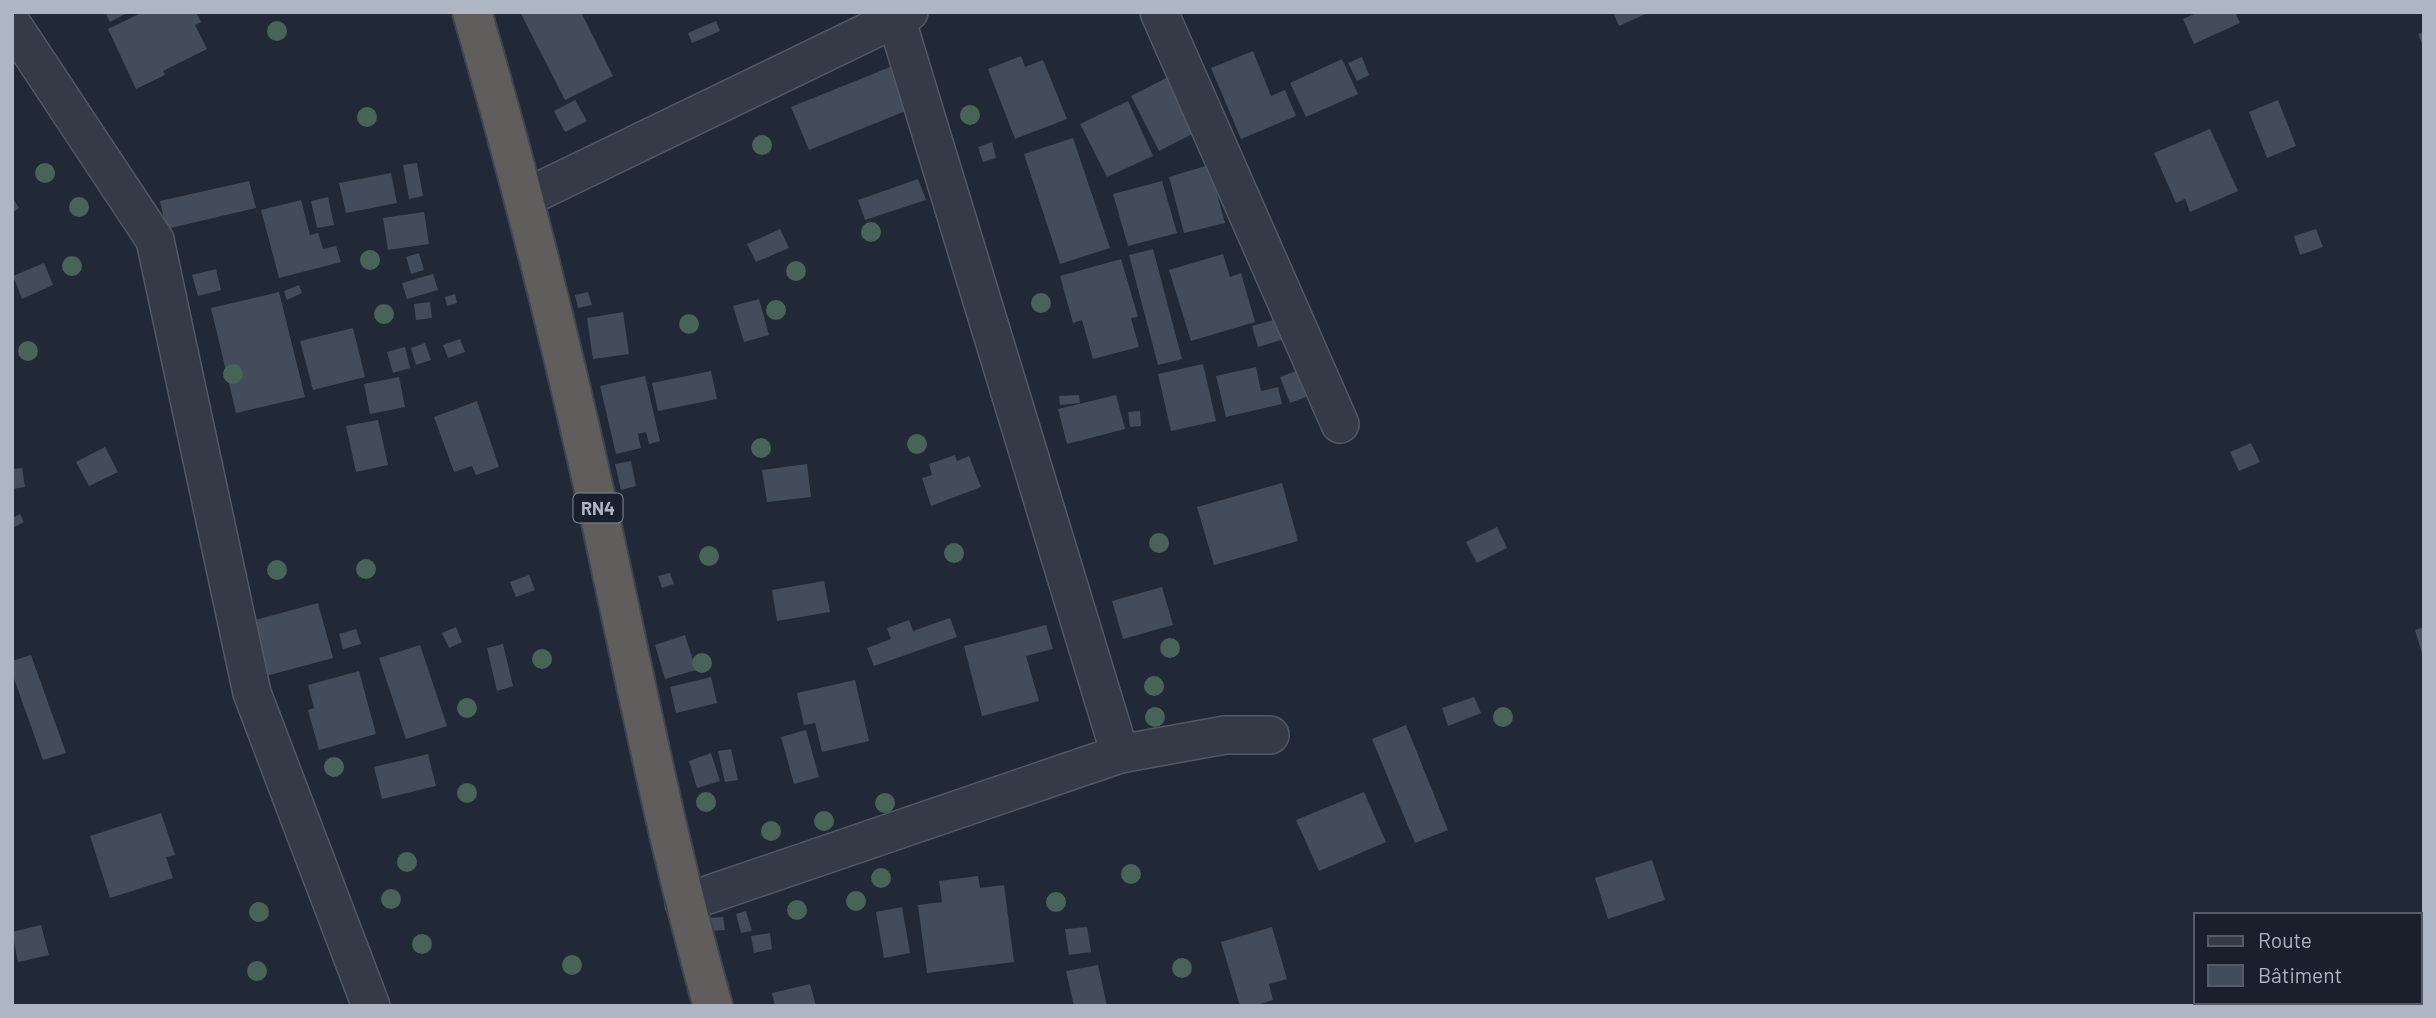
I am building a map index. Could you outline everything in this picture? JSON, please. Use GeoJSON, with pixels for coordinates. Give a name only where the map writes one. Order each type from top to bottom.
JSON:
{"type":"FeatureCollection","features":[{"type":"Feature","properties":{"kind":"highway","name":"RN4"},"geometry":{"type":"LineString","coordinates":[[472,12],[525,198],[593,486],[684,903],[713,1006]]}},
{"type":"Feature","properties":{"kind":"street"},"geometry":{"type":"LineString","coordinates":[[1159,12],[1340,424]]}},
{"type":"Feature","properties":{"kind":"street"},"geometry":{"type":"LineString","coordinates":[[525,198],[902,15],[1120,754]]}},
{"type":"Feature","properties":{"kind":"street"},"geometry":{"type":"LineString","coordinates":[[12,24],[155,240],[252,693],[371,1006]]}},
{"type":"Feature","properties":{"kind":"street"},"geometry":{"type":"LineString","coordinates":[[684,903],[1120,754],[1225,734],[1270,734]]}},
{"type":"Feature","properties":{"kind":"building"},"geometry":{"type":"Polygon","coordinates":[[[129,12],[110,22],[106,14],[129,12]]]}},
{"type":"Feature","properties":{"kind":"building"},"geometry":{"type":"Polygon","coordinates":[[[143,12],[196,12],[201,22],[195,25],[207,49],[163,71],[165,75],[136,89],[108,29],[143,12]]]}},
{"type":"Feature","properties":{"kind":"building"},"geometry":{"type":"Polygon","coordinates":[[[520,12],[581,12],[613,76],[565,100],[520,12]]]}},
{"type":"Feature","properties":{"kind":"building"},"geometry":{"type":"Polygon","coordinates":[[[1613,12],[1650,12],[1619,26],[1613,12]]]}},
{"type":"Feature","properties":{"kind":"building"},"geometry":{"type":"Polygon","coordinates":[[[2199,12],[2235,12],[2240,23],[2194,44],[2183,19],[2199,12]]]}},
{"type":"Feature","properties":{"kind":"building"},"geometry":{"type":"Polygon","coordinates":[[[716,21],[720,31],[692,43],[688,33],[716,21]]]}},
{"type":"Feature","properties":{"kind":"building"},"geometry":{"type":"Polygon","coordinates":[[[2424,32],[2424,48],[2418,34],[2424,32]]]}},
{"type":"Feature","properties":{"kind":"building"},"geometry":{"type":"Polygon","coordinates":[[[1253,51],[1271,96],[1285,90],[1296,116],[1241,139],[1211,68],[1253,51]]]}},
{"type":"Feature","properties":{"kind":"building"},"geometry":{"type":"Polygon","coordinates":[[[1021,56],[1025,67],[1043,60],[1067,119],[1015,139],[988,69],[1021,56]]]}},
{"type":"Feature","properties":{"kind":"building"},"geometry":{"type":"Polygon","coordinates":[[[1362,57],[1369,75],[1357,81],[1348,63],[1362,57]]]}},
{"type":"Feature","properties":{"kind":"building"},"geometry":{"type":"Polygon","coordinates":[[[1342,59],[1358,94],[1306,117],[1290,83],[1342,59]]]}},
{"type":"Feature","properties":{"kind":"building"},"geometry":{"type":"Polygon","coordinates":[[[895,65],[913,108],[809,150],[791,107],[895,65]]]}},
{"type":"Feature","properties":{"kind":"building"},"geometry":{"type":"Polygon","coordinates":[[[1170,76],[1198,131],[1159,151],[1131,96],[1170,76]]]}},
{"type":"Feature","properties":{"kind":"building"},"geometry":{"type":"Polygon","coordinates":[[[575,100],[587,121],[565,132],[554,111],[575,100]]]}},
{"type":"Feature","properties":{"kind":"building"},"geometry":{"type":"Polygon","coordinates":[[[2278,100],[2296,146],[2267,158],[2249,112],[2278,100]]]}},
{"type":"Feature","properties":{"kind":"building"},"geometry":{"type":"Polygon","coordinates":[[[1128,101],[1153,156],[1107,177],[1080,124],[1128,101]]]}},
{"type":"Feature","properties":{"kind":"building"},"geometry":{"type":"Polygon","coordinates":[[[2210,129],[2238,191],[2190,212],[2185,199],[2176,203],[2154,153],[2210,129]]]}},
{"type":"Feature","properties":{"kind":"building"},"geometry":{"type":"Polygon","coordinates":[[[1073,138],[1110,248],[1060,264],[1024,154],[1073,138]]]}},
{"type":"Feature","properties":{"kind":"building"},"geometry":{"type":"Polygon","coordinates":[[[992,142],[996,158],[983,162],[978,147],[992,142]]]}},
{"type":"Feature","properties":{"kind":"building"},"geometry":{"type":"Polygon","coordinates":[[[417,163],[423,196],[409,199],[403,165],[417,163]]]}},
{"type":"Feature","properties":{"kind":"building"},"geometry":{"type":"Polygon","coordinates":[[[1209,165],[1225,223],[1184,233],[1169,177],[1209,165]]]}},
{"type":"Feature","properties":{"kind":"building"},"geometry":{"type":"Polygon","coordinates":[[[391,173],[397,203],[346,213],[339,183],[391,173]]]}},
{"type":"Feature","properties":{"kind":"building"},"geometry":{"type":"Polygon","coordinates":[[[918,179],[926,200],[865,220],[858,200],[918,179]]]}},
{"type":"Feature","properties":{"kind":"building"},"geometry":{"type":"Polygon","coordinates":[[[249,181],[256,208],[166,229],[160,201],[249,181]]]}},
{"type":"Feature","properties":{"kind":"building"},"geometry":{"type":"Polygon","coordinates":[[[1162,181],[1177,233],[1128,246],[1113,194],[1162,181]]]}},
{"type":"Feature","properties":{"kind":"building"},"geometry":{"type":"Polygon","coordinates":[[[12,197],[19,208],[12,213],[12,197]]]}},
{"type":"Feature","properties":{"kind":"building"},"geometry":{"type":"Polygon","coordinates":[[[328,197],[334,225],[317,228],[311,201],[328,197]]]}},
{"type":"Feature","properties":{"kind":"building"},"geometry":{"type":"Polygon","coordinates":[[[301,200],[310,235],[318,233],[323,249],[336,246],[341,262],[279,278],[261,210],[301,200]]]}},
{"type":"Feature","properties":{"kind":"building"},"geometry":{"type":"Polygon","coordinates":[[[424,212],[429,244],[388,250],[383,218],[424,212]]]}},
{"type":"Feature","properties":{"kind":"building"},"geometry":{"type":"Polygon","coordinates":[[[780,229],[789,248],[756,262],[747,244],[780,229]]]}},
{"type":"Feature","properties":{"kind":"building"},"geometry":{"type":"Polygon","coordinates":[[[2316,229],[2323,247],[2300,255],[2294,236],[2316,229]]]}},
{"type":"Feature","properties":{"kind":"building"},"geometry":{"type":"Polygon","coordinates":[[[1153,249],[1182,359],[1158,365],[1129,255],[1153,249]]]}},
{"type":"Feature","properties":{"kind":"building"},"geometry":{"type":"Polygon","coordinates":[[[419,253],[424,270],[411,274],[406,257],[419,253]]]}},
{"type":"Feature","properties":{"kind":"building"},"geometry":{"type":"Polygon","coordinates":[[[1223,254],[1230,277],[1241,273],[1255,322],[1191,341],[1169,270],[1223,254]]]}},
{"type":"Feature","properties":{"kind":"building"},"geometry":{"type":"Polygon","coordinates":[[[1121,259],[1138,317],[1131,318],[1139,347],[1093,359],[1082,320],[1073,323],[1060,276],[1121,259]]]}},
{"type":"Feature","properties":{"kind":"building"},"geometry":{"type":"Polygon","coordinates":[[[44,263],[53,285],[22,299],[13,276],[44,263]]]}},
{"type":"Feature","properties":{"kind":"building"},"geometry":{"type":"Polygon","coordinates":[[[216,269],[221,290],[198,296],[192,275],[216,269]]]}},
{"type":"Feature","properties":{"kind":"building"},"geometry":{"type":"Polygon","coordinates":[[[433,274],[438,290],[407,299],[402,283],[433,274]]]}},
{"type":"Feature","properties":{"kind":"building"},"geometry":{"type":"Polygon","coordinates":[[[299,285],[302,293],[287,300],[284,291],[299,285]]]}},
{"type":"Feature","properties":{"kind":"building"},"geometry":{"type":"Polygon","coordinates":[[[279,292],[305,397],[236,413],[211,308],[279,292]]]}},
{"type":"Feature","properties":{"kind":"building"},"geometry":{"type":"Polygon","coordinates":[[[588,292],[592,305],[578,308],[575,295],[588,292]]]}},
{"type":"Feature","properties":{"kind":"building"},"geometry":{"type":"Polygon","coordinates":[[[455,294],[457,303],[447,306],[445,297],[455,294]]]}},
{"type":"Feature","properties":{"kind":"building"},"geometry":{"type":"Polygon","coordinates":[[[759,299],[769,335],[744,342],[733,306],[759,299]]]}},
{"type":"Feature","properties":{"kind":"building"},"geometry":{"type":"Polygon","coordinates":[[[430,302],[432,318],[416,320],[414,304],[430,302]]]}},
{"type":"Feature","properties":{"kind":"building"},"geometry":{"type":"Polygon","coordinates":[[[623,312],[629,354],[593,359],[587,318],[623,312]]]}},
{"type":"Feature","properties":{"kind":"building"},"geometry":{"type":"Polygon","coordinates":[[[1277,319],[1284,339],[1258,347],[1252,326],[1277,319]]]}},
{"type":"Feature","properties":{"kind":"building"},"geometry":{"type":"Polygon","coordinates":[[[353,328],[365,377],[313,390],[300,341],[353,328]]]}},
{"type":"Feature","properties":{"kind":"building"},"geometry":{"type":"Polygon","coordinates":[[[460,339],[465,352],[448,358],[443,345],[460,339]]]}},
{"type":"Feature","properties":{"kind":"building"},"geometry":{"type":"Polygon","coordinates":[[[425,343],[431,360],[416,365],[411,348],[425,343]]]}},
{"type":"Feature","properties":{"kind":"building"},"geometry":{"type":"Polygon","coordinates":[[[405,347],[410,368],[393,373],[387,352],[405,347]]]}},
{"type":"Feature","properties":{"kind":"building"},"geometry":{"type":"Polygon","coordinates":[[[1203,364],[1216,421],[1171,431],[1158,374],[1203,364]]]}},
{"type":"Feature","properties":{"kind":"building"},"geometry":{"type":"Polygon","coordinates":[[[1256,367],[1261,391],[1278,387],[1282,404],[1226,417],[1216,376],[1256,367]]]}},
{"type":"Feature","properties":{"kind":"building"},"geometry":{"type":"Polygon","coordinates":[[[1304,368],[1314,394],[1290,403],[1280,377],[1304,368]]]}},
{"type":"Feature","properties":{"kind":"building"},"geometry":{"type":"Polygon","coordinates":[[[711,371],[717,399],[658,411],[652,383],[711,371]]]}},
{"type":"Feature","properties":{"kind":"building"},"geometry":{"type":"Polygon","coordinates":[[[645,376],[660,441],[649,444],[646,432],[638,434],[641,448],[616,454],[600,386],[645,376]]]}},
{"type":"Feature","properties":{"kind":"building"},"geometry":{"type":"Polygon","coordinates":[[[399,377],[405,407],[370,414],[364,384],[399,377]]]}},
{"type":"Feature","properties":{"kind":"building"},"geometry":{"type":"Polygon","coordinates":[[[1079,395],[1080,403],[1060,405],[1059,396],[1079,395]]]}},
{"type":"Feature","properties":{"kind":"building"},"geometry":{"type":"Polygon","coordinates":[[[1116,395],[1125,429],[1067,444],[1058,409],[1116,395]]]}},
{"type":"Feature","properties":{"kind":"building"},"geometry":{"type":"Polygon","coordinates":[[[477,401],[499,467],[476,475],[472,466],[454,472],[434,417],[477,401]]]}},
{"type":"Feature","properties":{"kind":"building"},"geometry":{"type":"Polygon","coordinates":[[[1140,411],[1141,426],[1130,427],[1128,412],[1140,411]]]}},
{"type":"Feature","properties":{"kind":"building"},"geometry":{"type":"Polygon","coordinates":[[[378,420],[388,465],[356,472],[346,426],[378,420]]]}},
{"type":"Feature","properties":{"kind":"building"},"geometry":{"type":"Polygon","coordinates":[[[2251,443],[2260,462],[2239,471],[2230,452],[2251,443]]]}},
{"type":"Feature","properties":{"kind":"building"},"geometry":{"type":"Polygon","coordinates":[[[105,447],[118,472],[89,486],[76,462],[105,447]]]}},
{"type":"Feature","properties":{"kind":"building"},"geometry":{"type":"Polygon","coordinates":[[[955,455],[957,461],[969,456],[981,487],[931,506],[922,478],[932,475],[929,464],[955,455]]]}},
{"type":"Feature","properties":{"kind":"building"},"geometry":{"type":"Polygon","coordinates":[[[631,461],[636,486],[621,490],[615,464],[631,461]]]}},
{"type":"Feature","properties":{"kind":"building"},"geometry":{"type":"Polygon","coordinates":[[[807,464],[811,497],[767,502],[762,470],[807,464]]]}},
{"type":"Feature","properties":{"kind":"building"},"geometry":{"type":"Polygon","coordinates":[[[22,468],[25,487],[12,489],[12,469],[22,468]]]}},
{"type":"Feature","properties":{"kind":"building"},"geometry":{"type":"Polygon","coordinates":[[[1282,483],[1298,541],[1214,565],[1197,507],[1282,483]]]}},
{"type":"Feature","properties":{"kind":"building"},"geometry":{"type":"Polygon","coordinates":[[[20,514],[24,522],[12,528],[12,518],[20,514]]]}},
{"type":"Feature","properties":{"kind":"building"},"geometry":{"type":"Polygon","coordinates":[[[1497,527],[1507,548],[1477,563],[1466,542],[1497,527]]]}},
{"type":"Feature","properties":{"kind":"building"},"geometry":{"type":"Polygon","coordinates":[[[670,573],[674,584],[662,588],[658,576],[670,573]]]}},
{"type":"Feature","properties":{"kind":"building"},"geometry":{"type":"Polygon","coordinates":[[[529,575],[535,590],[516,597],[510,582],[529,575]]]}},
{"type":"Feature","properties":{"kind":"building"},"geometry":{"type":"Polygon","coordinates":[[[824,581],[830,612],[777,621],[772,590],[824,581]]]}},
{"type":"Feature","properties":{"kind":"building"},"geometry":{"type":"Polygon","coordinates":[[[1162,587],[1173,625],[1123,639],[1112,601],[1162,587]]]}},
{"type":"Feature","properties":{"kind":"building"},"geometry":{"type":"Polygon","coordinates":[[[318,603],[333,658],[266,676],[251,621],[318,603]]]}},
{"type":"Feature","properties":{"kind":"building"},"geometry":{"type":"Polygon","coordinates":[[[950,618],[957,637],[874,666],[867,648],[891,639],[887,628],[909,620],[913,631],[950,618]]]}},
{"type":"Feature","properties":{"kind":"building"},"geometry":{"type":"Polygon","coordinates":[[[1046,625],[1053,649],[1026,656],[1039,701],[982,716],[964,646],[1046,625]]]}},
{"type":"Feature","properties":{"kind":"building"},"geometry":{"type":"Polygon","coordinates":[[[456,627],[462,642],[449,648],[442,633],[456,627]]]}},
{"type":"Feature","properties":{"kind":"building"},"geometry":{"type":"Polygon","coordinates":[[[2424,627],[2424,657],[2423,657],[2415,630],[2424,627]]]}},
{"type":"Feature","properties":{"kind":"building"},"geometry":{"type":"Polygon","coordinates":[[[356,629],[361,644],[343,649],[339,634],[356,629]]]}},
{"type":"Feature","properties":{"kind":"building"},"geometry":{"type":"Polygon","coordinates":[[[685,635],[696,670],[665,679],[655,645],[685,635]]]}},
{"type":"Feature","properties":{"kind":"building"},"geometry":{"type":"Polygon","coordinates":[[[503,644],[513,686],[497,691],[487,648],[503,644]]]}},
{"type":"Feature","properties":{"kind":"building"},"geometry":{"type":"Polygon","coordinates":[[[420,645],[447,726],[406,739],[379,658],[420,645]]]}},
{"type":"Feature","properties":{"kind":"building"},"geometry":{"type":"Polygon","coordinates":[[[31,655],[66,753],[43,760],[12,673],[12,661],[31,655]]]}},
{"type":"Feature","properties":{"kind":"building"},"geometry":{"type":"Polygon","coordinates":[[[359,671],[376,734],[319,750],[308,710],[314,708],[308,685],[359,671]]]}},
{"type":"Feature","properties":{"kind":"building"},"geometry":{"type":"Polygon","coordinates":[[[711,677],[717,703],[676,713],[670,687],[711,677]]]}},
{"type":"Feature","properties":{"kind":"building"},"geometry":{"type":"Polygon","coordinates":[[[855,680],[869,741],[822,752],[815,723],[804,725],[797,693],[855,680]]]}},
{"type":"Feature","properties":{"kind":"building"},"geometry":{"type":"Polygon","coordinates":[[[1474,697],[1481,713],[1448,726],[1442,708],[1474,697]]]}},
{"type":"Feature","properties":{"kind":"building"},"geometry":{"type":"Polygon","coordinates":[[[1406,725],[1448,830],[1415,843],[1372,739],[1406,725]]]}},
{"type":"Feature","properties":{"kind":"building"},"geometry":{"type":"Polygon","coordinates":[[[806,730],[819,777],[794,784],[781,737],[806,730]]]}},
{"type":"Feature","properties":{"kind":"building"},"geometry":{"type":"Polygon","coordinates":[[[731,749],[738,780],[725,782],[718,751],[731,749]]]}},
{"type":"Feature","properties":{"kind":"building"},"geometry":{"type":"Polygon","coordinates":[[[711,753],[720,781],[697,788],[689,761],[711,753]]]}},
{"type":"Feature","properties":{"kind":"building"},"geometry":{"type":"Polygon","coordinates":[[[428,754],[436,786],[382,799],[374,767],[428,754]]]}},
{"type":"Feature","properties":{"kind":"building"},"geometry":{"type":"Polygon","coordinates":[[[1364,792],[1386,842],[1319,871],[1296,820],[1364,792]]]}},
{"type":"Feature","properties":{"kind":"building"},"geometry":{"type":"Polygon","coordinates":[[[161,813],[175,855],[166,857],[173,878],[110,898],[90,836],[161,813]]]}},
{"type":"Feature","properties":{"kind":"building"},"geometry":{"type":"Polygon","coordinates":[[[1652,860],[1665,900],[1608,919],[1595,878],[1652,860]]]}},
{"type":"Feature","properties":{"kind":"building"},"geometry":{"type":"Polygon","coordinates":[[[978,876],[980,888],[1004,885],[1014,962],[927,973],[918,905],[942,902],[939,881],[978,876]]]}},
{"type":"Feature","properties":{"kind":"building"},"geometry":{"type":"Polygon","coordinates":[[[902,907],[910,953],[884,958],[876,912],[902,907]]]}},
{"type":"Feature","properties":{"kind":"building"},"geometry":{"type":"Polygon","coordinates":[[[746,911],[752,931],[741,933],[736,914],[746,911]]]}},
{"type":"Feature","properties":{"kind":"building"},"geometry":{"type":"Polygon","coordinates":[[[723,917],[725,930],[710,931],[709,918],[723,917]]]}},
{"type":"Feature","properties":{"kind":"building"},"geometry":{"type":"Polygon","coordinates":[[[41,925],[49,955],[18,962],[12,932],[41,925]]]}},
{"type":"Feature","properties":{"kind":"building"},"geometry":{"type":"Polygon","coordinates":[[[1087,927],[1091,952],[1069,955],[1065,929],[1087,927]]]}},
{"type":"Feature","properties":{"kind":"building"},"geometry":{"type":"Polygon","coordinates":[[[1272,927],[1287,979],[1269,984],[1273,1000],[1254,1006],[1240,1006],[1221,942],[1272,927]]]}},
{"type":"Feature","properties":{"kind":"building"},"geometry":{"type":"Polygon","coordinates":[[[770,933],[772,949],[754,953],[751,936],[770,933]]]}},
{"type":"Feature","properties":{"kind":"building"},"geometry":{"type":"Polygon","coordinates":[[[1098,965],[1107,1006],[1074,1006],[1066,971],[1098,965]]]}},
{"type":"Feature","properties":{"kind":"building"},"geometry":{"type":"Polygon","coordinates":[[[810,984],[816,1006],[775,1006],[772,993],[810,984]]]}}]}
